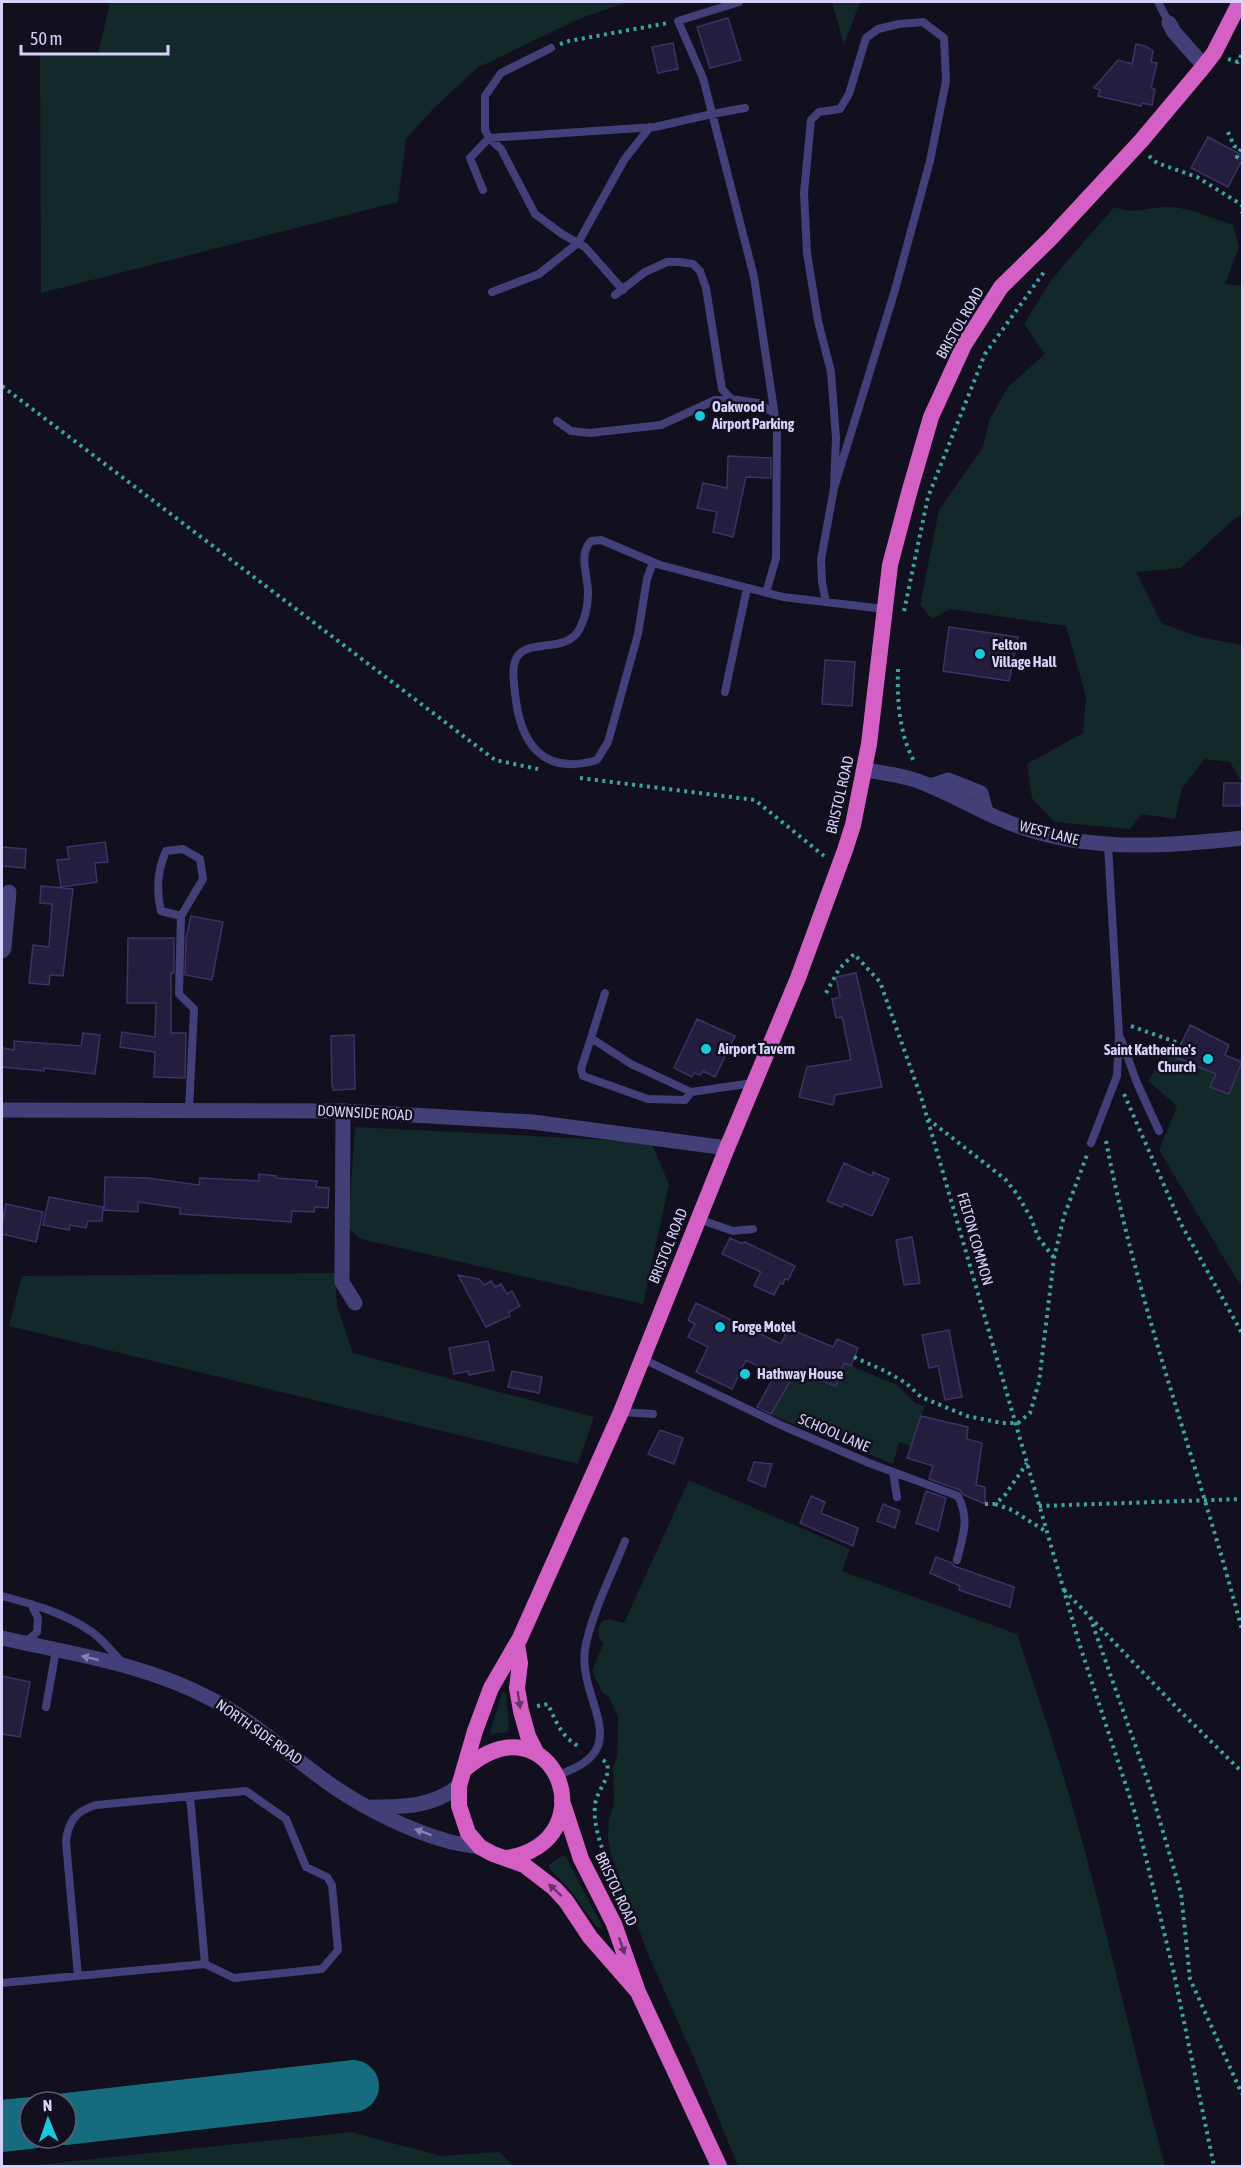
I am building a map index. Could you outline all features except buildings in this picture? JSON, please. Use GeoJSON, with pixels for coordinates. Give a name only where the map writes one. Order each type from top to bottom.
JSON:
{"type":"FeatureCollection","features":[{"type":"Feature","properties":{"kind":"highway","name":"BRISTOL ROAD"},"geometry":{"type":"LineString","coordinates":[[465,1769],[481,1712],[496,1677],[517,1644],[643,1359],[698,1219],[798,978],[853,825],[865,770],[890,565],[932,417],[964,345],[1001,287],[1050,239],[1141,141],[1204,66],[1214,53],[1240,2]]}},
{"type":"Feature","properties":{"kind":"highway","name":"BRISTOL ROAD"},"geometry":{"type":"LineString","coordinates":[[517,1644],[520,1663],[517,1688],[521,1711],[528,1736],[537,1752]]}},
{"type":"Feature","properties":{"kind":"highway"},"geometry":{"type":"LineString","coordinates":[[520,1748],[537,1752],[547,1761],[557,1776],[562,1802],[559,1820],[548,1841],[524,1856],[507,1858],[493,1854],[480,1846],[468,1833],[459,1806],[459,1786],[465,1769],[478,1758],[492,1752],[520,1748]]}},
{"type":"Feature","properties":{"kind":"highway","name":"BRISTOL ROAD"},"geometry":{"type":"LineString","coordinates":[[562,1802],[581,1859],[614,1924],[638,1992],[720,2166]]}},
{"type":"Feature","properties":{"kind":"highway","name":"BRISTOL ROAD"},"geometry":{"type":"LineString","coordinates":[[507,1858],[536,1874],[560,1894],[590,1936],[638,1992]]}},
{"type":"Feature","properties":{"kind":"street"},"geometry":{"type":"LineString","coordinates":[[1169,23],[1174,32],[1204,66]]}},
{"type":"Feature","properties":{"kind":"street","name":"WEST LANE"},"geometry":{"type":"LineString","coordinates":[[865,770],[897,775],[930,786],[1005,822],[1053,837],[1108,845],[1149,846],[1242,838]]}},
{"type":"Feature","properties":{"kind":"street"},"geometry":{"type":"LineString","coordinates":[[2,951],[11,892]]}},
{"type":"Feature","properties":{"kind":"street","name":"DOWNSIDE ROAD"},"geometry":{"type":"LineString","coordinates":[[2,1110],[344,1110],[533,1122],[727,1148]]}},
{"type":"Feature","properties":{"kind":"street"},"geometry":{"type":"LineString","coordinates":[[344,1110],[342,1282],[355,1303]]}},
{"type":"Feature","properties":{"kind":"street","name":"NORTH SIDE ROAD"},"geometry":{"type":"LineString","coordinates":[[2,1638],[125,1665],[173,1681],[229,1709],[253,1724],[337,1789],[369,1807],[408,1827],[445,1840],[480,1846]]}},
{"type":"Feature","properties":{"kind":"street"},"geometry":{"type":"LineString","coordinates":[[369,1807],[421,1805],[442,1797],[459,1786]]}},
{"type":"Feature","properties":{"kind":"lane"},"geometry":{"type":"LineString","coordinates":[[739,2],[678,21],[703,78],[754,277],[777,430],[776,558],[765,593]]}},
{"type":"Feature","properties":{"kind":"lane"},"geometry":{"type":"LineString","coordinates":[[1158,2],[1169,23]]}},
{"type":"Feature","properties":{"kind":"lane"},"geometry":{"type":"LineString","coordinates":[[826,602],[821,560],[834,488],[895,290],[930,161],[946,81],[944,38],[923,22],[878,29],[866,38],[849,94],[840,109],[819,112],[811,120],[804,193],[807,254],[818,321],[831,372],[836,438],[834,488]]}},
{"type":"Feature","properties":{"kind":"lane"},"geometry":{"type":"LineString","coordinates":[[551,48],[501,73],[485,96],[485,130],[489,138],[501,149],[535,214],[585,248],[623,290]]}},
{"type":"Feature","properties":{"kind":"lane"},"geometry":{"type":"LineString","coordinates":[[483,190],[470,158],[489,138],[650,127],[745,108]]}},
{"type":"Feature","properties":{"kind":"lane"},"geometry":{"type":"LineString","coordinates":[[492,292],[539,274],[578,243],[624,160],[650,127]]}},
{"type":"Feature","properties":{"kind":"lane"},"geometry":{"type":"LineString","coordinates":[[615,295],[645,272],[667,262],[693,264],[700,271],[706,288],[722,388],[731,399]]}},
{"type":"Feature","properties":{"kind":"lane"},"geometry":{"type":"LineString","coordinates":[[557,421],[571,431],[590,433],[661,425],[715,400],[731,399],[759,403],[774,413]]}},
{"type":"Feature","properties":{"kind":"lane"},"geometry":{"type":"LineString","coordinates":[[653,562],[647,579],[638,634],[608,742],[597,760],[579,765],[559,764],[542,757],[530,743],[521,726],[513,672],[515,659],[521,651],[570,640],[579,631],[586,610],[588,594],[585,547],[591,541],[601,540],[653,562],[765,593],[884,609]]}},
{"type":"Feature","properties":{"kind":"lane"},"geometry":{"type":"LineString","coordinates":[[725,692],[747,588]]}},
{"type":"Feature","properties":{"kind":"lane"},"geometry":{"type":"LineString","coordinates":[[1091,1143],[1117,1076],[1119,1022],[1108,845]]}},
{"type":"Feature","properties":{"kind":"lane"},"geometry":{"type":"LineString","coordinates":[[181,916],[161,911],[157,894],[159,865],[166,851],[183,849],[200,860],[203,879],[181,916],[179,994],[194,1009],[189,1110]]}},
{"type":"Feature","properties":{"kind":"lane"},"geometry":{"type":"LineString","coordinates":[[605,993],[580,1069],[584,1076],[648,1099],[685,1100],[691,1092]]}},
{"type":"Feature","properties":{"kind":"lane"},"geometry":{"type":"LineString","coordinates":[[1119,1035],[1137,1083],[1159,1131]]}},
{"type":"Feature","properties":{"kind":"lane"},"geometry":{"type":"LineString","coordinates":[[591,1038],[631,1064],[691,1092],[754,1082]]}},
{"type":"Feature","properties":{"kind":"lane"},"geometry":{"type":"LineString","coordinates":[[698,1219],[733,1231],[753,1229]]}},
{"type":"Feature","properties":{"kind":"lane","name":"SCHOOL LANE"},"geometry":{"type":"LineString","coordinates":[[643,1359],[783,1426],[893,1472],[958,1496],[966,1524],[957,1560]]}},
{"type":"Feature","properties":{"kind":"lane"},"geometry":{"type":"LineString","coordinates":[[621,1412],[653,1414]]}},
{"type":"Feature","properties":{"kind":"lane"},"geometry":{"type":"LineString","coordinates":[[893,1472],[897,1497]]}},
{"type":"Feature","properties":{"kind":"lane"},"geometry":{"type":"LineString","coordinates":[[557,1776],[573,1771],[592,1754],[600,1741],[600,1718],[585,1677],[585,1649],[625,1541]]}},
{"type":"Feature","properties":{"kind":"lane"},"geometry":{"type":"LineString","coordinates":[[2,1596],[72,1619],[93,1633],[125,1665]]}},
{"type":"Feature","properties":{"kind":"lane"},"geometry":{"type":"LineString","coordinates":[[24,1643],[37,1632],[38,1618],[31,1604]]}},
{"type":"Feature","properties":{"kind":"lane"},"geometry":{"type":"LineString","coordinates":[[46,1707],[56,1650]]}},
{"type":"Feature","properties":{"kind":"lane"},"geometry":{"type":"LineString","coordinates":[[2,1983],[78,1976],[205,1964],[234,1978],[322,1970],[338,1950],[330,1881],[327,1877],[306,1867],[286,1819],[246,1791],[96,1805],[82,1809],[72,1820],[66,1833],[78,1976]]}},
{"type":"Feature","properties":{"kind":"lane"},"geometry":{"type":"LineString","coordinates":[[190,1796],[205,1964]]}},
{"type":"Feature","properties":{"kind":"path"},"geometry":{"type":"LineString","coordinates":[[551,48],[569,41],[678,21]]}},
{"type":"Feature","properties":{"kind":"path"},"geometry":{"type":"LineString","coordinates":[[1224,67],[1233,50]]}},
{"type":"Feature","properties":{"kind":"path"},"geometry":{"type":"LineString","coordinates":[[1228,132],[1234,146],[1242,149],[1237,157],[1242,160]]}},
{"type":"Feature","properties":{"kind":"path"},"geometry":{"type":"LineString","coordinates":[[1147,154],[1157,163],[1197,177],[1242,205],[1242,212]]}},
{"type":"Feature","properties":{"kind":"path"},"geometry":{"type":"LineString","coordinates":[[903,617],[928,497],[985,354],[1049,264]]}},
{"type":"Feature","properties":{"kind":"path"},"geometry":{"type":"LineString","coordinates":[[2,386],[495,760],[540,769]]}},
{"type":"Feature","properties":{"kind":"path"},"geometry":{"type":"LineString","coordinates":[[898,660],[897,702],[909,753],[918,769]]}},
{"type":"Feature","properties":{"kind":"path"},"geometry":{"type":"LineString","coordinates":[[574,777],[755,800],[838,868]]}},
{"type":"Feature","properties":{"kind":"path","name":"FELTON COMMON"},"geometry":{"type":"LineString","coordinates":[[826,993],[839,969],[854,954],[880,982],[928,1119],[1080,1646],[1135,1813],[1173,1969],[1214,2166]]}},
{"type":"Feature","properties":{"kind":"path"},"geometry":{"type":"LineString","coordinates":[[1119,1022],[1181,1044]]}},
{"type":"Feature","properties":{"kind":"path"},"geometry":{"type":"LineString","coordinates":[[1117,1076],[1181,1224],[1242,1333]]}},
{"type":"Feature","properties":{"kind":"path"},"geometry":{"type":"LineString","coordinates":[[1101,1117],[1149,1321],[1220,1545],[1242,1630]]}},
{"type":"Feature","properties":{"kind":"path"},"geometry":{"type":"LineString","coordinates":[[928,1119],[1005,1179],[1026,1210],[1038,1237],[1054,1258]]}},
{"type":"Feature","properties":{"kind":"path"},"geometry":{"type":"LineString","coordinates":[[854,1357],[906,1383],[921,1397],[967,1416],[1002,1423],[1015,1423],[1030,1413],[1039,1382],[1054,1258],[1064,1216],[1091,1143]]}},
{"type":"Feature","properties":{"kind":"path"},"geometry":{"type":"LineString","coordinates":[[995,1504],[1005,1495],[1027,1462]]}},
{"type":"Feature","properties":{"kind":"path"},"geometry":{"type":"LineString","coordinates":[[1039,1506],[1242,1499]]}},
{"type":"Feature","properties":{"kind":"path"},"geometry":{"type":"LineString","coordinates":[[985,1504],[995,1504],[1012,1510],[1047,1532]]}},
{"type":"Feature","properties":{"kind":"path"},"geometry":{"type":"LineString","coordinates":[[1064,1589],[1179,1710],[1242,1772]]}},
{"type":"Feature","properties":{"kind":"path"},"geometry":{"type":"LineString","coordinates":[[1090,1617],[1149,1784],[1181,1893],[1190,1979],[1242,2093]]}},
{"type":"Feature","properties":{"kind":"path"},"geometry":{"type":"LineString","coordinates":[[535,1707],[548,1704],[561,1731],[575,1744]]}},
{"type":"Feature","properties":{"kind":"path"},"geometry":{"type":"LineString","coordinates":[[592,1754],[607,1763],[608,1767],[608,1776],[595,1802],[594,1816],[607,1860],[623,1898],[623,1905],[614,1924]]}},
{"type":"Feature","properties":{"kind":"green space"},"geometry":{"type":"Polygon","coordinates":[[[110,2],[628,2],[581,18],[477,68],[434,108],[406,139],[398,202],[41,293],[40,53],[98,54],[110,2]]]}},
{"type":"Feature","properties":{"kind":"green space"},"geometry":{"type":"Polygon","coordinates":[[[832,2],[860,2],[844,45],[832,2]]]}},
{"type":"Feature","properties":{"kind":"green space"},"geometry":{"type":"Polygon","coordinates":[[[1114,207],[1134,211],[1165,207],[1182,208],[1233,225],[1239,247],[1225,284],[1242,286],[1242,515],[1233,520],[1181,568],[1136,572],[1161,623],[1195,636],[1242,645],[1242,783],[1230,762],[1205,759],[1182,788],[1175,819],[1142,814],[1130,829],[1054,822],[1032,798],[1027,764],[1083,733],[1086,697],[1066,626],[950,609],[932,619],[920,605],[939,510],[983,447],[989,421],[1008,387],[1045,354],[1024,324],[1052,279],[1114,207]]]}},
{"type":"Feature","properties":{"kind":"green space"},"geometry":{"type":"Polygon","coordinates":[[[1172,1043],[1179,1047],[1175,1057],[1216,1074],[1211,1088],[1229,1094],[1240,1069],[1242,1073],[1242,1288],[1159,1150],[1177,1106],[1148,1081],[1172,1043]]]}},
{"type":"Feature","properties":{"kind":"green space"},"geometry":{"type":"Polygon","coordinates":[[[355,1127],[651,1142],[669,1184],[643,1304],[361,1239],[348,1228],[355,1127]]]}},
{"type":"Feature","properties":{"kind":"green space"},"geometry":{"type":"Polygon","coordinates":[[[335,1273],[337,1306],[353,1353],[594,1417],[578,1464],[9,1326],[22,1276],[335,1273]]]}},
{"type":"Feature","properties":{"kind":"green space"},"geometry":{"type":"Polygon","coordinates":[[[844,1363],[897,1385],[915,1403],[925,1406],[911,1446],[899,1442],[893,1464],[771,1415],[796,1370],[836,1386],[844,1363]]]}},
{"type":"Feature","properties":{"kind":"green space"},"geometry":{"type":"Polygon","coordinates":[[[689,1480],[850,1549],[842,1571],[1017,1634],[1079,1830],[1165,2166],[738,2166],[648,1954],[611,1855],[608,1839],[609,1819],[614,1804],[613,1768],[617,1757],[618,1717],[609,1697],[602,1692],[592,1671],[603,1644],[598,1633],[602,1621],[610,1619],[624,1623],[689,1480]]]}},
{"type":"Feature","properties":{"kind":"green space"},"geometry":{"type":"Polygon","coordinates":[[[504,1692],[509,1729],[507,1732],[492,1734],[490,1732],[504,1692]]]}},
{"type":"Feature","properties":{"kind":"green space"},"geometry":{"type":"Polygon","coordinates":[[[563,1855],[602,1929],[596,1926],[571,1891],[549,1868],[550,1864],[563,1855]]]}},
{"type":"Feature","properties":{"kind":"green space"},"geometry":{"type":"Polygon","coordinates":[[[351,2132],[441,2156],[499,2152],[514,2166],[26,2166],[351,2132]]]}},
{"type":"Feature","properties":{"kind":"taxiway"},"geometry":{"type":"LineString","coordinates":[[78,2118],[353,2086]]}},
{"type":"Feature","properties":{"kind":"taxiway"},"geometry":{"type":"LineString","coordinates":[[2,2126],[18,2124]]}},
{"type":"Feature","properties":{"kind":"place","name":"Oakwood Airport Parking"},"geometry":{"type":"Point","coordinates":[700,416]}},
{"type":"Feature","properties":{"kind":"place","name":"Felton Village Hall"},"geometry":{"type":"Point","coordinates":[980,654]}},
{"type":"Feature","properties":{"kind":"place","name":"Airport Tavern"},"geometry":{"type":"Point","coordinates":[706,1049]}},
{"type":"Feature","properties":{"kind":"place","name":"Saint Katherine's Church"},"geometry":{"type":"Point","coordinates":[1208,1059]}},
{"type":"Feature","properties":{"kind":"place","name":"Forge Motel"},"geometry":{"type":"Point","coordinates":[720,1327]}},
{"type":"Feature","properties":{"kind":"place","name":"Hathway House"},"geometry":{"type":"Point","coordinates":[745,1374]}}]}
